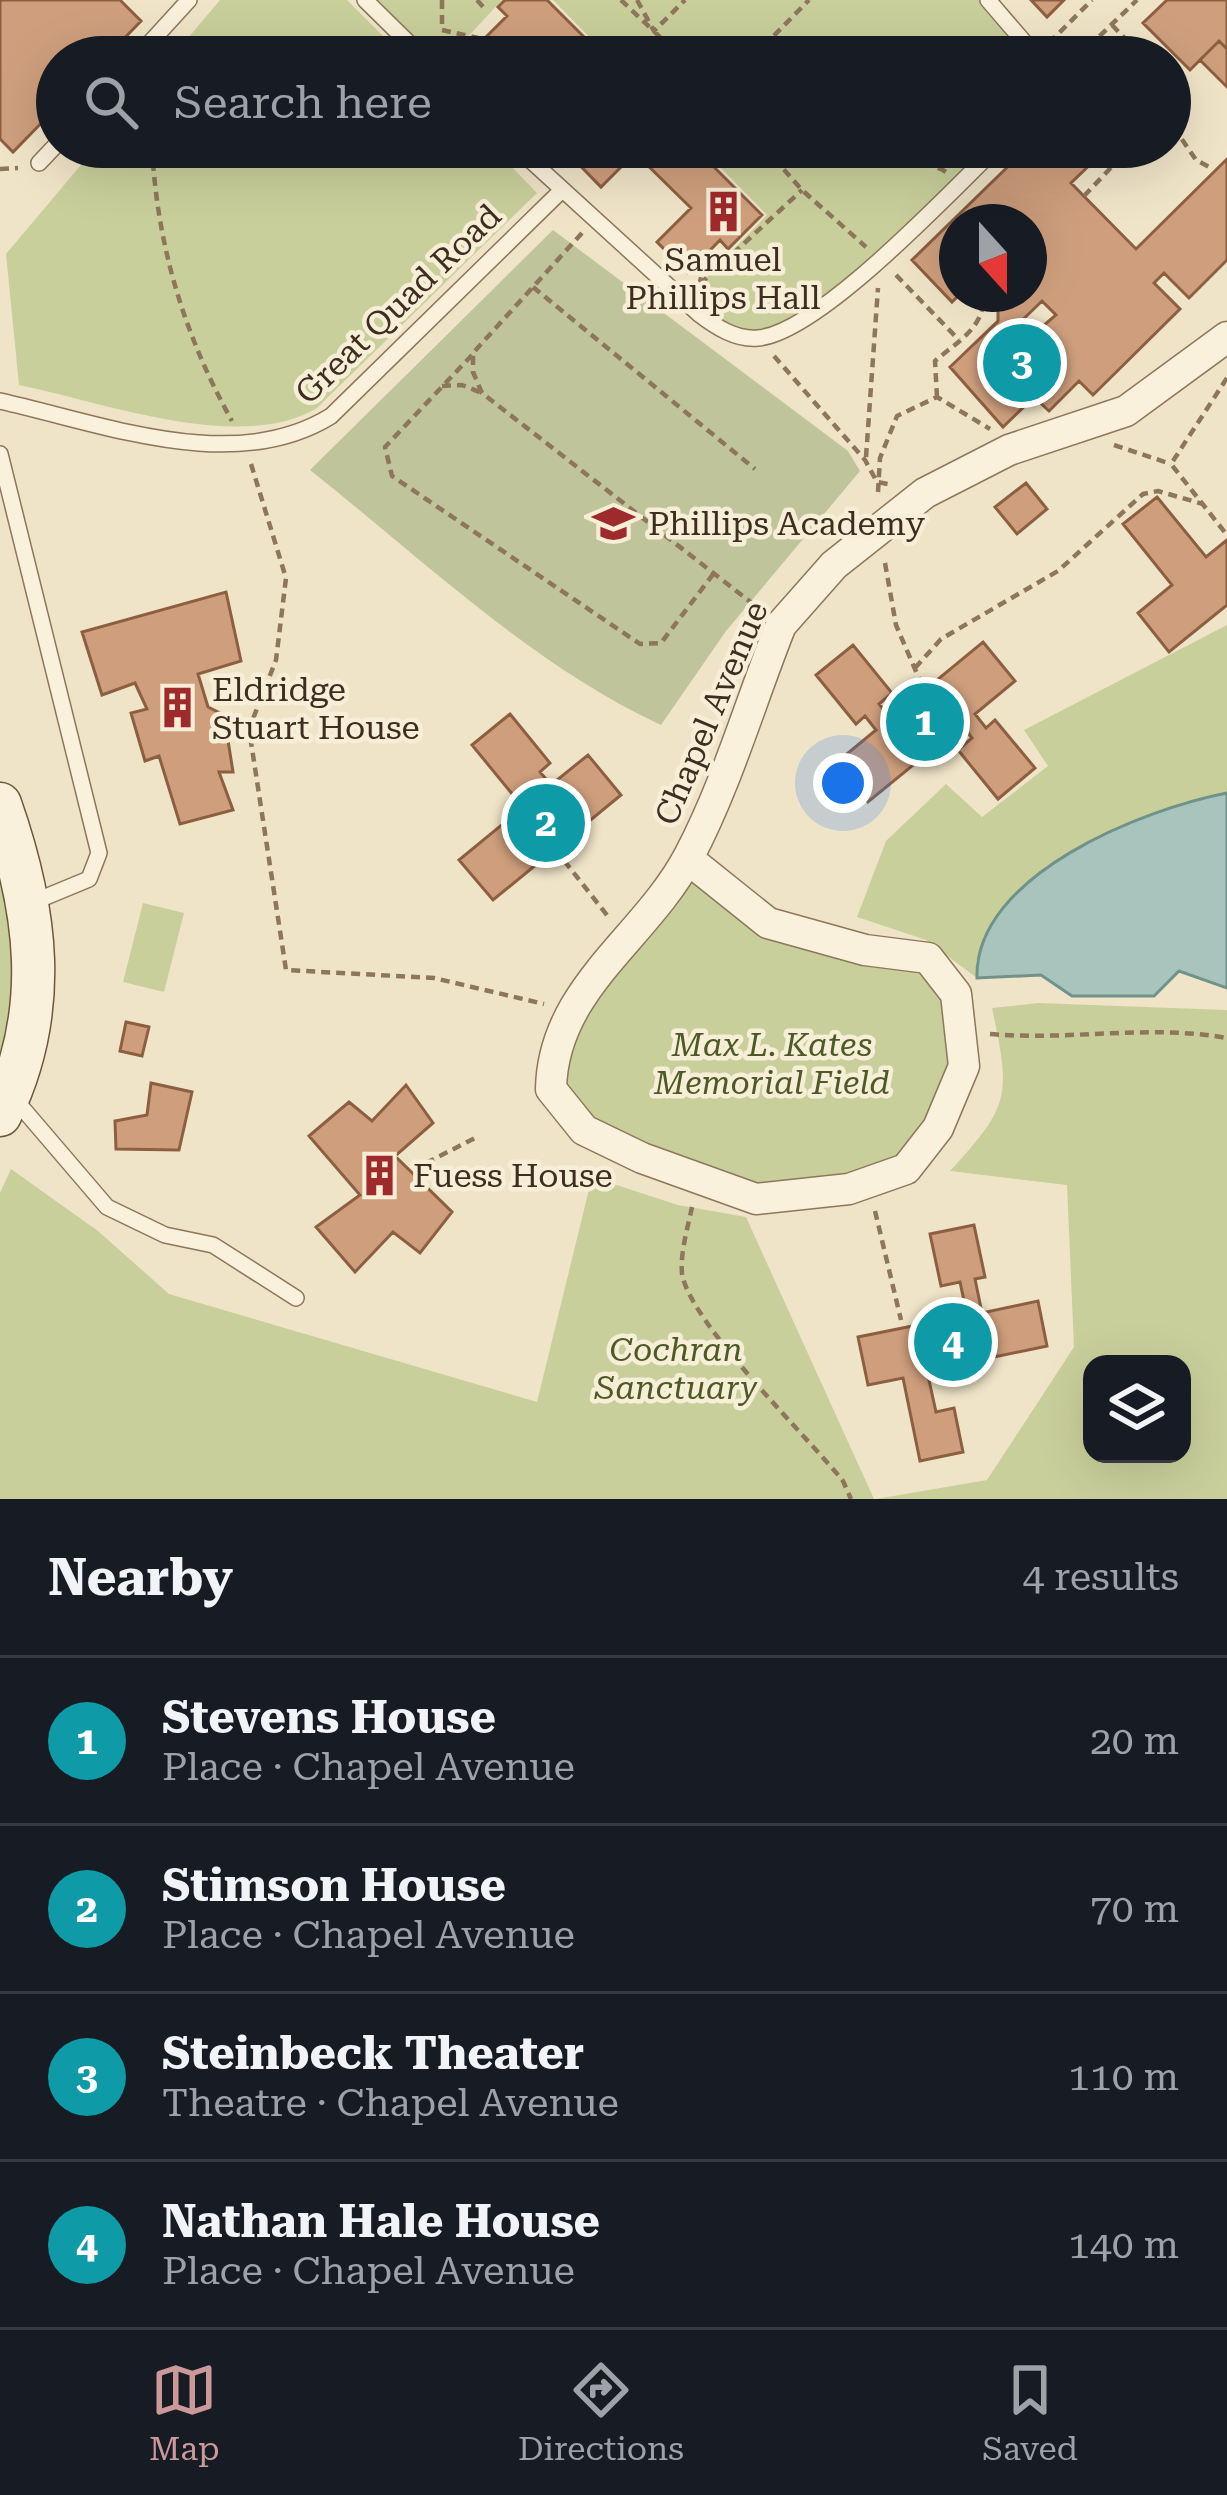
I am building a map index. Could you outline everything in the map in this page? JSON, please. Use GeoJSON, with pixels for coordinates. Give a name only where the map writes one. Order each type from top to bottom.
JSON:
{"type":"FeatureCollection","features":[{"type":"Feature","properties":{"kind":"street","name":"Chapel Avenue"},"geometry":{"type":"LineString","coordinates":[[688,859],[768,923],[865,950],[928,958],[956,994],[964,1066],[938,1128],[906,1169],[868,1183],[756,1199],[584,1130],[551,1089],[552,1054],[572,1011],[688,859],[781,625],[822,576],[925,493],[1009,450],[1126,411],[1227,338]]}},
{"type":"Feature","properties":{"kind":"street"},"geometry":{"type":"LineString","coordinates":[[0,804],[28,903],[35,1000],[5,1104]]}},
{"type":"Feature","properties":{"kind":"lane"},"geometry":{"type":"LineString","coordinates":[[156,36],[188,0]]}},
{"type":"Feature","properties":{"kind":"lane"},"geometry":{"type":"LineString","coordinates":[[365,0],[402,36]]}},
{"type":"Feature","properties":{"kind":"lane"},"geometry":{"type":"LineString","coordinates":[[988,0],[1019,36]]}},
{"type":"Feature","properties":{"kind":"lane"},"geometry":{"type":"LineString","coordinates":[[538,168],[593,222],[724,332],[758,338],[796,325],[880,259],[975,168]]}},
{"type":"Feature","properties":{"kind":"lane","name":"Great Quad Road"},"geometry":{"type":"LineString","coordinates":[[0,401],[193,441],[246,446],[305,432],[331,416],[562,191]]}},
{"type":"Feature","properties":{"kind":"lane"},"geometry":{"type":"LineString","coordinates":[[0,454],[99,853],[88,879],[28,903]]}},
{"type":"Feature","properties":{"kind":"lane"},"geometry":{"type":"LineString","coordinates":[[5,1104],[107,1207],[165,1235],[213,1245],[296,1298]]}},
{"type":"Feature","properties":{"kind":"path"},"geometry":{"type":"LineString","coordinates":[[442,0],[442,30],[469,36]]}},
{"type":"Feature","properties":{"kind":"path"},"geometry":{"type":"LineString","coordinates":[[477,0],[486,10]]}},
{"type":"Feature","properties":{"kind":"path"},"geometry":{"type":"LineString","coordinates":[[621,0],[659,36]]}},
{"type":"Feature","properties":{"kind":"path"},"geometry":{"type":"LineString","coordinates":[[638,0],[654,31]]}},
{"type":"Feature","properties":{"kind":"path"},"geometry":{"type":"LineString","coordinates":[[654,31],[685,0]]}},
{"type":"Feature","properties":{"kind":"path"},"geometry":{"type":"LineString","coordinates":[[774,36],[809,0]]}},
{"type":"Feature","properties":{"kind":"path"},"geometry":{"type":"LineString","coordinates":[[1056,36],[1092,0]]}},
{"type":"Feature","properties":{"kind":"path"},"geometry":{"type":"LineString","coordinates":[[1100,36],[1134,3],[1125,0]]}},
{"type":"Feature","properties":{"kind":"path"},"geometry":{"type":"LineString","coordinates":[[1112,25],[1123,36]]}},
{"type":"Feature","properties":{"kind":"path"},"geometry":{"type":"LineString","coordinates":[[1191,153],[1211,168]]}},
{"type":"Feature","properties":{"kind":"path"},"geometry":{"type":"LineString","coordinates":[[155,168],[168,271],[213,387],[246,446],[286,578],[276,660],[249,729],[286,970],[434,978],[572,1011]]}},
{"type":"Feature","properties":{"kind":"path"},"geometry":{"type":"LineString","coordinates":[[783,168],[959,340]]}},
{"type":"Feature","properties":{"kind":"path"},"geometry":{"type":"LineString","coordinates":[[941,168],[960,183]]}},
{"type":"Feature","properties":{"kind":"path"},"geometry":{"type":"LineString","coordinates":[[1084,196],[1111,168]]}},
{"type":"Feature","properties":{"kind":"path"},"geometry":{"type":"LineString","coordinates":[[684,300],[802,190]]}},
{"type":"Feature","properties":{"kind":"path"},"geometry":{"type":"LineString","coordinates":[[593,222],[385,447],[392,476],[640,644],[661,643],[713,573]]}},
{"type":"Feature","properties":{"kind":"path"},"geometry":{"type":"LineString","coordinates":[[866,460],[880,259]]}},
{"type":"Feature","properties":{"kind":"path"},"geometry":{"type":"LineString","coordinates":[[699,286],[705,261]]}},
{"type":"Feature","properties":{"kind":"path"},"geometry":{"type":"LineString","coordinates":[[533,287],[755,469]]}},
{"type":"Feature","properties":{"kind":"path"},"geometry":{"type":"LineString","coordinates":[[921,682],[896,625],[879,531],[878,482],[887,433],[897,416],[937,397],[935,361],[985,312]]}},
{"type":"Feature","properties":{"kind":"path"},"geometry":{"type":"LineString","coordinates":[[758,338],[866,460],[878,482],[925,493]]}},
{"type":"Feature","properties":{"kind":"path"},"geometry":{"type":"LineString","coordinates":[[473,353],[473,373],[482,393]]}},
{"type":"Feature","properties":{"kind":"path"},"geometry":{"type":"LineString","coordinates":[[1172,464],[1227,378]]}},
{"type":"Feature","properties":{"kind":"path"},"geometry":{"type":"LineString","coordinates":[[442,386],[462,385],[482,393],[781,625]]}},
{"type":"Feature","properties":{"kind":"path"},"geometry":{"type":"LineString","coordinates":[[1072,430],[1172,464],[1227,535]]}},
{"type":"Feature","properties":{"kind":"path"},"geometry":{"type":"LineString","coordinates":[[915,668],[941,639],[1058,571],[1143,494],[1158,491],[1203,504]]}},
{"type":"Feature","properties":{"kind":"path"},"geometry":{"type":"LineString","coordinates":[[555,849],[624,938]]}},
{"type":"Feature","properties":{"kind":"path"},"geometry":{"type":"LineString","coordinates":[[960,1032],[1052,1040],[1165,1028],[1226,1039]]}},
{"type":"Feature","properties":{"kind":"path"},"geometry":{"type":"LineString","coordinates":[[426,1163],[479,1136]]}},
{"type":"Feature","properties":{"kind":"path"},"geometry":{"type":"LineString","coordinates":[[698,1178],[682,1274],[699,1310],[752,1382],[843,1481],[851,1499]]}},
{"type":"Feature","properties":{"kind":"path"},"geometry":{"type":"LineString","coordinates":[[868,1183],[901,1320]]}},
{"type":"Feature","properties":{"kind":"green space"},"geometry":{"type":"Polygon","coordinates":[[[220,0],[347,0],[383,36],[190,36],[220,0]]]}},
{"type":"Feature","properties":{"kind":"green space"},"geometry":{"type":"Polygon","coordinates":[[[365,0],[502,0],[469,36],[402,36],[365,0]]]}},
{"type":"Feature","properties":{"kind":"green space"},"geometry":{"type":"Polygon","coordinates":[[[553,0],[988,0],[1019,36],[588,36],[553,0]]]}},
{"type":"Feature","properties":{"kind":"green space"},"geometry":{"type":"Polygon","coordinates":[[[78,168],[513,168],[537,193],[317,408],[286,421],[250,426],[171,420],[19,385],[6,254],[78,168]]]}},
{"type":"Feature","properties":{"kind":"green space"},"geometry":{"type":"Polygon","coordinates":[[[721,168],[973,168],[796,325],[761,335],[736,334],[684,300],[767,215],[721,168]]]}},
{"type":"Feature","properties":{"kind":"green space"},"geometry":{"type":"Polygon","coordinates":[[[553,230],[848,451],[860,471],[726,631],[661,725],[567,672],[523,641],[310,470],[553,230]]]}},
{"type":"Feature","properties":{"kind":"green space"},"geometry":{"type":"Polygon","coordinates":[[[1227,625],[1227,793],[1184,802],[1046,866],[976,961],[977,978],[926,940],[857,917],[886,841],[946,784],[982,817],[1048,766],[1024,730],[1227,625]]]}},
{"type":"Feature","properties":{"kind":"green space"},"geometry":{"type":"Polygon","coordinates":[[[0,804],[34,935],[0,1107],[0,804]]]}},
{"type":"Feature","properties":{"kind":"green space","name":"Max L. Kates Memorial Field"},"geometry":{"type":"Polygon","coordinates":[[[688,859],[768,923],[928,958],[964,1066],[906,1169],[756,1199],[584,1130],[552,1054],[688,859]]]}},
{"type":"Feature","properties":{"kind":"green space"},"geometry":{"type":"Polygon","coordinates":[[[143,903],[184,913],[164,992],[123,982],[143,903]]]}},
{"type":"Feature","properties":{"kind":"green space"},"geometry":{"type":"Polygon","coordinates":[[[1038,1003],[1227,1010],[1227,1499],[876,1499],[987,1480],[1074,1347],[1067,1185],[950,1171],[995,1114],[1001,1098],[1002,1062],[992,1008],[1038,1003]]]}},
{"type":"Feature","properties":{"kind":"green space","name":"Cochran Sanctuary"},"geometry":{"type":"Polygon","coordinates":[[[11,1169],[98,1231],[169,1294],[537,1402],[592,1177],[678,1205],[746,1217],[874,1499],[0,1499],[0,1193],[11,1169]]]}},
{"type":"Feature","properties":{"kind":"water"},"geometry":{"type":"Polygon","coordinates":[[[1227,793],[1227,988],[1179,971],[1154,996],[1072,996],[1041,975],[977,978],[983,941],[1003,908],[1033,878],[1111,831],[1227,793]]]}},
{"type":"Feature","properties":{"kind":"building"},"geometry":{"type":"Polygon","coordinates":[[[0,0],[120,0],[141,21],[126,36],[36,36],[36,128],[13,152],[0,139],[0,0]]]}},
{"type":"Feature","properties":{"kind":"building"},"geometry":{"type":"Polygon","coordinates":[[[505,0],[547,0],[583,36],[487,36],[507,16],[498,7],[505,0]]]}},
{"type":"Feature","properties":{"kind":"building"},"geometry":{"type":"Polygon","coordinates":[[[1031,0],[1064,0],[1047,17],[1031,0]]]}},
{"type":"Feature","properties":{"kind":"building"},"geometry":{"type":"Polygon","coordinates":[[[1167,0],[1227,0],[1227,49],[1219,41],[1191,69],[1191,36],[1156,36],[1143,23],[1167,0]]]}},
{"type":"Feature","properties":{"kind":"building"},"geometry":{"type":"Polygon","coordinates":[[[1219,41],[1227,49],[1227,87],[1200,60],[1219,41]]]}},
{"type":"Feature","properties":{"kind":"building"},"geometry":{"type":"Polygon","coordinates":[[[1227,159],[1227,260],[1189,298],[1164,273],[1154,283],[1180,309],[1093,395],[1079,381],[1049,411],[1034,397],[1003,427],[950,367],[998,321],[998,312],[1031,312],[1006,336],[1026,357],[1050,334],[1043,326],[1056,315],[1047,306],[1047,204],[969,204],[1006,168],[1086,168],[1071,183],[1136,249],[1227,159]]]}},
{"type":"Feature","properties":{"kind":"building","name":"Samuel Phillips Hall"},"geometry":{"type":"Polygon","coordinates":[[[582,168],[620,168],[601,187],[582,168]]]}},
{"type":"Feature","properties":{"kind":"building","name":"Samuel Phillips Hall"},"geometry":{"type":"Polygon","coordinates":[[[650,168],[715,168],[762,215],[728,249],[720,240],[688,273],[657,242],[691,208],[650,168]]]}},
{"type":"Feature","properties":{"kind":"building"},"geometry":{"type":"Polygon","coordinates":[[[939,234],[939,288],[912,260],[939,234]]]}},
{"type":"Feature","properties":{"kind":"building"},"geometry":{"type":"Polygon","coordinates":[[[1026,483],[1047,509],[1017,534],[995,507],[1026,483]]]}},
{"type":"Feature","properties":{"kind":"building"},"geometry":{"type":"Polygon","coordinates":[[[1157,497],[1206,557],[1227,540],[1227,605],[1169,652],[1138,613],[1172,585],[1123,524],[1157,497]]]}},
{"type":"Feature","properties":{"kind":"building","name":"Eldridge Stuart House"},"geometry":{"type":"Polygon","coordinates":[[[226,592],[241,661],[198,674],[208,707],[224,715],[233,772],[219,772],[233,810],[180,824],[159,756],[145,761],[131,713],[147,709],[135,683],[102,695],[82,632],[226,592]]]}},
{"type":"Feature","properties":{"kind":"building"},"geometry":{"type":"Polygon","coordinates":[[[983,642],[1015,681],[975,714],[986,728],[995,720],[1035,768],[998,799],[958,750],[972,738],[962,725],[868,802],[836,763],[876,730],[865,716],[856,724],[816,675],[853,645],[892,693],[879,704],[891,718],[983,642]]]}},
{"type":"Feature","properties":{"kind":"building"},"geometry":{"type":"Polygon","coordinates":[[[510,714],[550,763],[540,772],[551,785],[588,755],[621,795],[493,900],[459,860],[537,796],[527,784],[513,795],[472,745],[510,714]]]}},
{"type":"Feature","properties":{"kind":"building"},"geometry":{"type":"Polygon","coordinates":[[[126,1022],[149,1027],[142,1056],[120,1051],[126,1022]]]}},
{"type":"Feature","properties":{"kind":"building"},"geometry":{"type":"Polygon","coordinates":[[[151,1083],[192,1092],[179,1150],[116,1149],[115,1121],[147,1115],[151,1083]]]}},
{"type":"Feature","properties":{"kind":"building","name":"Fuess House"},"geometry":{"type":"Polygon","coordinates":[[[406,1085],[433,1123],[395,1156],[452,1212],[420,1253],[393,1232],[355,1272],[316,1227],[360,1195],[309,1136],[349,1102],[372,1121],[406,1085]]]}},
{"type":"Feature","properties":{"kind":"building"},"geometry":{"type":"Polygon","coordinates":[[[974,1225],[985,1277],[975,1279],[982,1313],[1038,1301],[1047,1346],[927,1371],[936,1412],[954,1408],[963,1452],[920,1461],[903,1378],[868,1385],[858,1337],[967,1315],[960,1282],[941,1286],[930,1234],[974,1225]]]}},
{"type":"Feature","properties":{"kind":"place","name":"Samuel Phillips Hall"},"geometry":{"type":"Point","coordinates":[723,211]}},
{"type":"Feature","properties":{"kind":"place","name":"Steinbeck Theater"},"geometry":{"type":"Point","coordinates":[1022,363]}},
{"type":"Feature","properties":{"kind":"place","name":"Phillips Academy"},"geometry":{"type":"Point","coordinates":[614,523]}},
{"type":"Feature","properties":{"kind":"place","name":"Eldridge Stuart House"},"geometry":{"type":"Point","coordinates":[178,708]}},
{"type":"Feature","properties":{"kind":"place","name":"Stevens House"},"geometry":{"type":"Point","coordinates":[925,722]}},
{"type":"Feature","properties":{"kind":"place","name":"Stimson House"},"geometry":{"type":"Point","coordinates":[546,823]}},
{"type":"Feature","properties":{"kind":"place","name":"Fuess House"},"geometry":{"type":"Point","coordinates":[379,1175]}},
{"type":"Feature","properties":{"kind":"place","name":"Nathan Hale House"},"geometry":{"type":"Point","coordinates":[953,1342]}}]}
